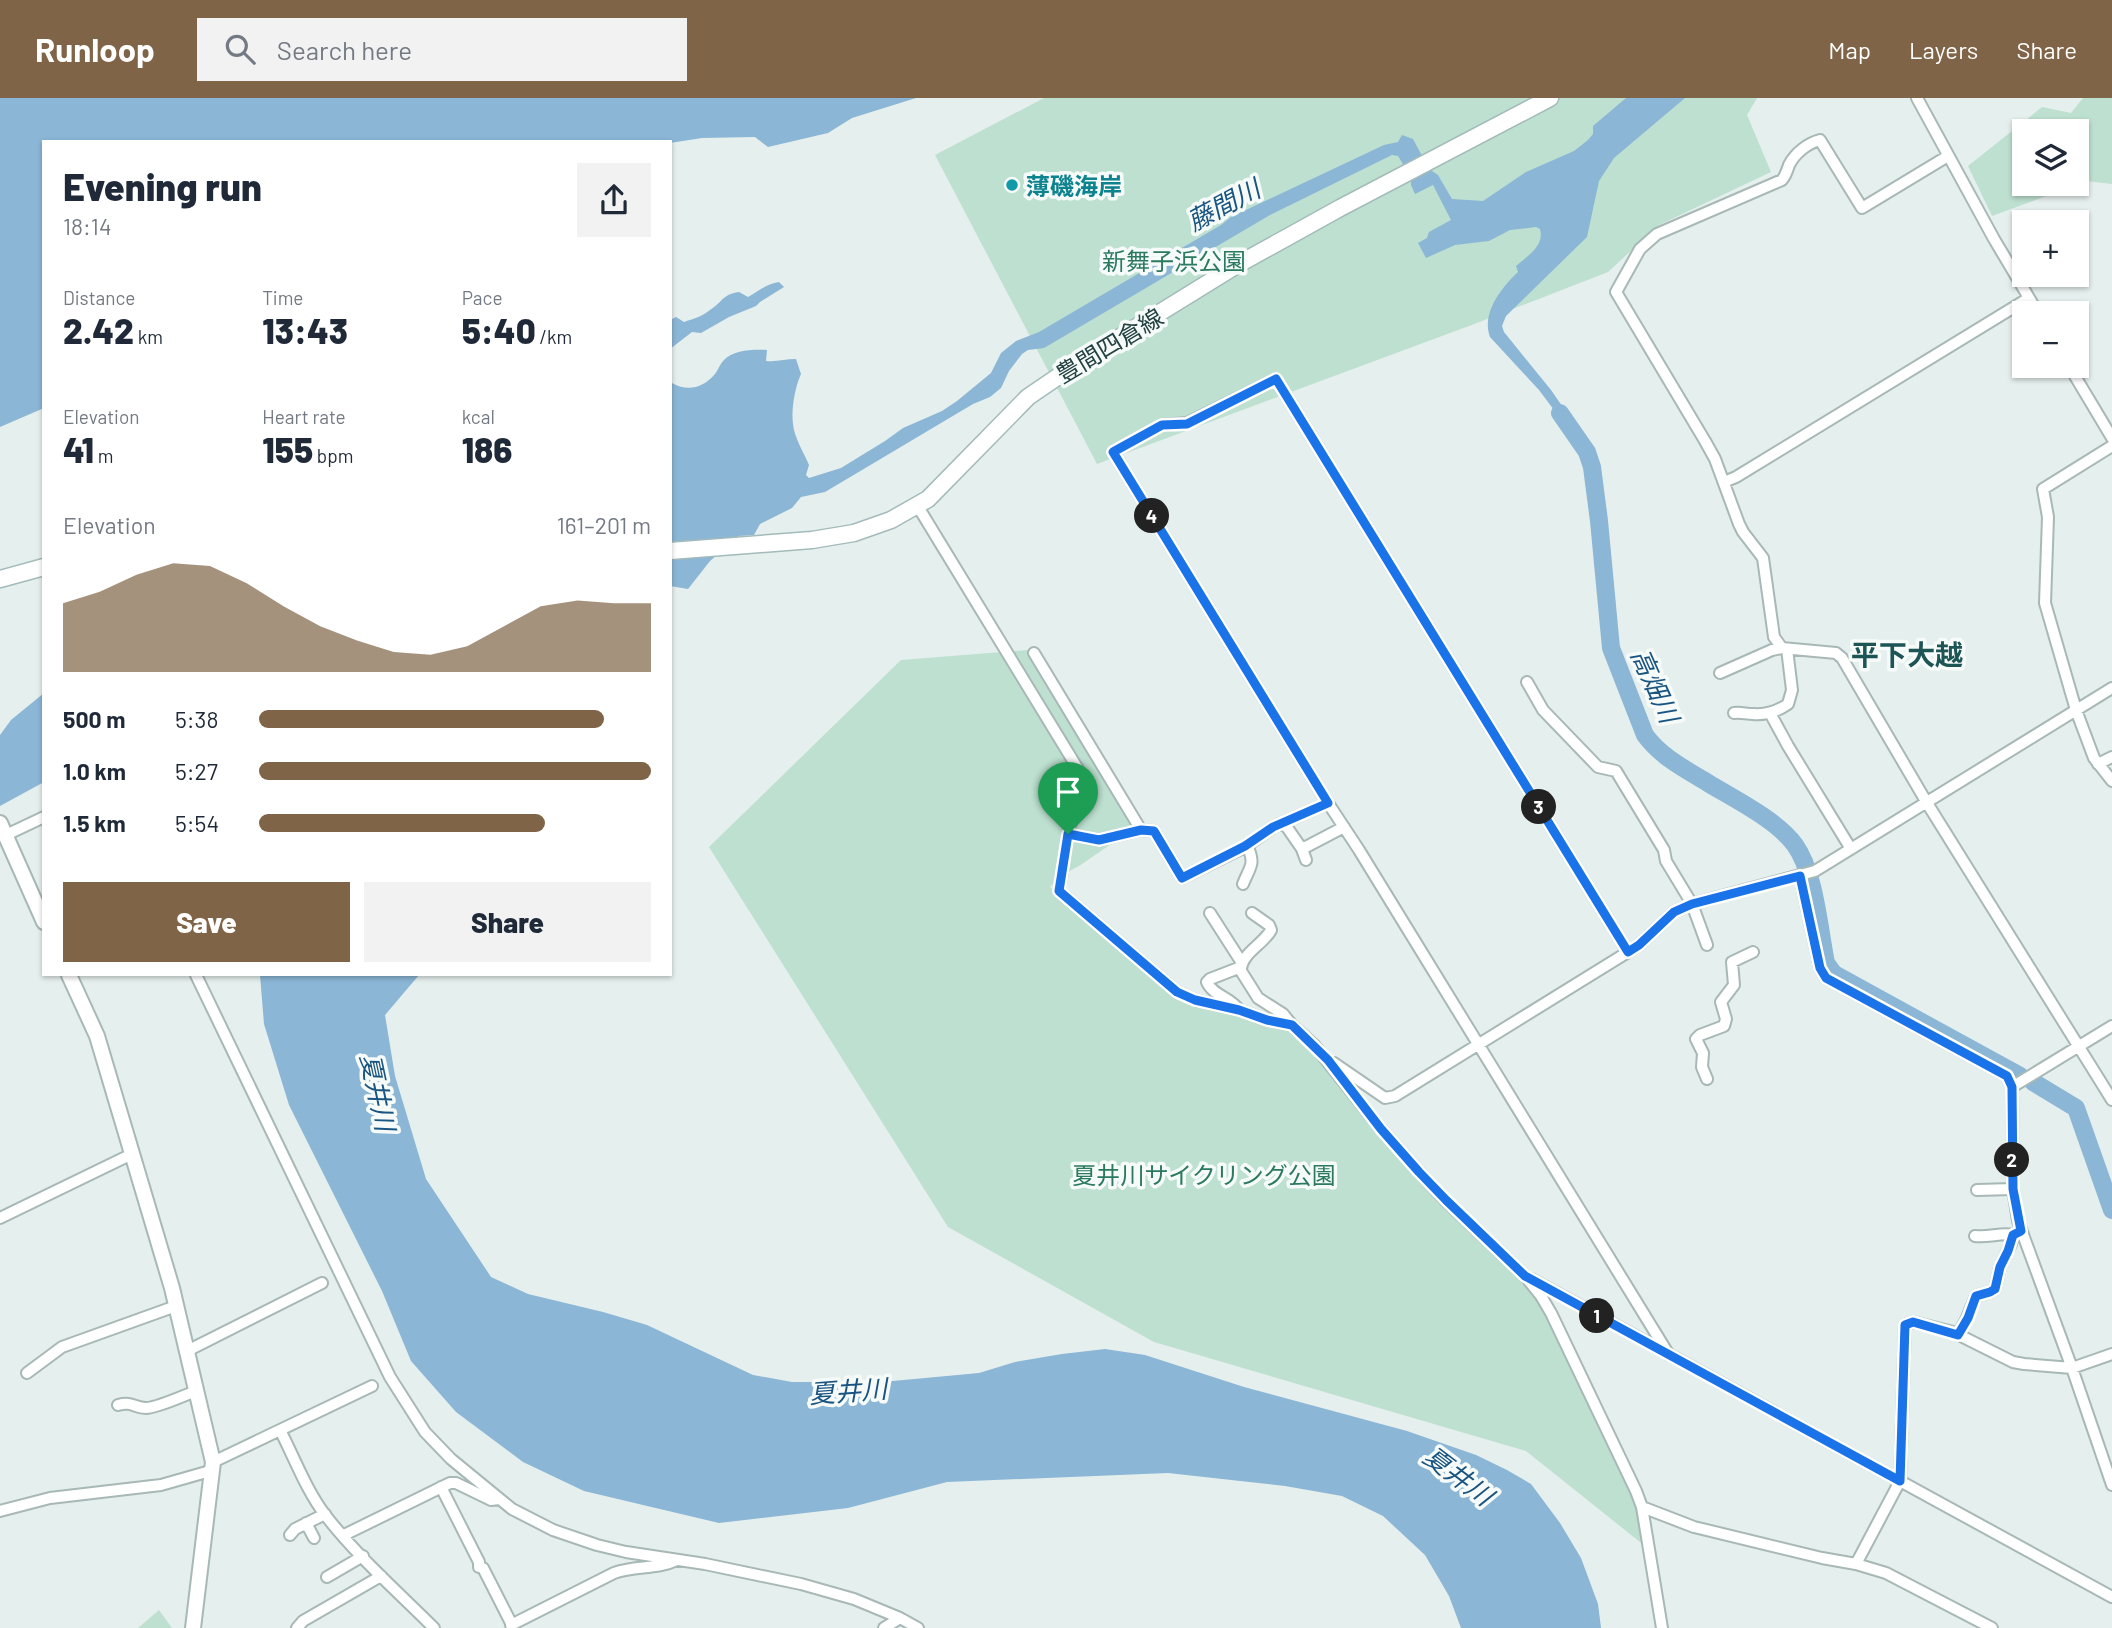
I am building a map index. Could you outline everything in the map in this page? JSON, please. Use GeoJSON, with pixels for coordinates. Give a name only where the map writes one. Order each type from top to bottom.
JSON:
{"type":"FeatureCollection","features":[{"type":"Feature","properties":{"kind":"main road","name":"豊間四倉線"},"geometry":{"type":"LineString","coordinates":[[672,551],[812,540],[854,533],[891,520],[928,499],[1039,388],[1237,265],[1550,98]]}},
{"type":"Feature","properties":{"kind":"main road"},"geometry":{"type":"LineString","coordinates":[[0,579],[42,568]]}},
{"type":"Feature","properties":{"kind":"street"},"geometry":{"type":"LineString","coordinates":[[1917,98],[2031,301]]}},
{"type":"Feature","properties":{"kind":"street"},"geometry":{"type":"LineString","coordinates":[[1734,713],[1770,713],[1788,704],[1792,690],[1784,648],[1773,637],[1763,558],[1743,532],[1705,441],[1616,292],[1640,249],[1666,230],[1782,180],[1790,163],[1812,142],[1820,140],[1862,208],[1948,156]]}},
{"type":"Feature","properties":{"kind":"street"},"geometry":{"type":"LineString","coordinates":[[1724,482],[1748,470],[2029,298]]}},
{"type":"Feature","properties":{"kind":"street"},"geometry":{"type":"LineString","coordinates":[[2076,378],[2112,438]]}},
{"type":"Feature","properties":{"kind":"street"},"geometry":{"type":"LineString","coordinates":[[1628,952],[1276,379],[1187,424],[1162,425],[1113,452],[1669,1356]]}},
{"type":"Feature","properties":{"kind":"street"},"geometry":{"type":"LineString","coordinates":[[2112,446],[2043,489],[2048,517],[2045,603],[2076,710],[2098,764],[2112,781]]}},
{"type":"Feature","properties":{"kind":"street"},"geometry":{"type":"LineString","coordinates":[[917,505],[1081,777],[1059,891],[1177,992],[1195,1000],[1292,1025]]}},
{"type":"Feature","properties":{"kind":"street"},"geometry":{"type":"LineString","coordinates":[[1720,673],[1784,648],[1836,653],[1842,658],[1927,803],[2112,1100]]}},
{"type":"Feature","properties":{"kind":"street"},"geometry":{"type":"LineString","coordinates":[[1034,653],[1141,830]]}},
{"type":"Feature","properties":{"kind":"street"},"geometry":{"type":"LineString","coordinates":[[1527,682],[1544,710],[1574,743],[1598,767],[1616,771],[1664,850],[1666,861],[1692,904],[1707,945]]}},
{"type":"Feature","properties":{"kind":"street"},"geometry":{"type":"LineString","coordinates":[[1328,1060],[1385,1098],[1390,1098],[1639,945],[1674,912],[1692,904],[1806,874],[1927,803],[2112,688]]}},
{"type":"Feature","properties":{"kind":"street"},"geometry":{"type":"LineString","coordinates":[[1770,713],[1851,849]]}},
{"type":"Feature","properties":{"kind":"street"},"geometry":{"type":"LineString","coordinates":[[2098,764],[2112,757]]}},
{"type":"Feature","properties":{"kind":"street"},"geometry":{"type":"LineString","coordinates":[[1068,834],[1099,840],[1141,830],[1154,831],[1182,878],[1248,845],[1261,834],[1328,803]]}},
{"type":"Feature","properties":{"kind":"street"},"geometry":{"type":"LineString","coordinates":[[42,818],[3,829],[42,917]]}},
{"type":"Feature","properties":{"kind":"street"},"geometry":{"type":"LineString","coordinates":[[1284,823],[1304,854],[1344,827]]}},
{"type":"Feature","properties":{"kind":"street"},"geometry":{"type":"LineString","coordinates":[[1243,884],[1253,863],[1248,845]]}},
{"type":"Feature","properties":{"kind":"street"},"geometry":{"type":"LineString","coordinates":[[1806,874],[1820,968],[1826,978],[2007,1076],[2012,1087],[2013,1189],[2017,1233],[2072,1368],[2112,1485]]}},
{"type":"Feature","properties":{"kind":"street"},"geometry":{"type":"LineString","coordinates":[[1239,1010],[1233,1002],[1211,990],[1208,982],[1241,965],[1271,930],[1269,925],[1252,912]]}},
{"type":"Feature","properties":{"kind":"street"},"geometry":{"type":"LineString","coordinates":[[1210,913],[1258,998],[1283,1014],[1328,1060],[1381,1129],[1446,1200],[1525,1276],[1551,1313],[1642,1507],[1662,1628]]}},
{"type":"Feature","properties":{"kind":"street"},"geometry":{"type":"LineString","coordinates":[[1720,966],[1753,952]]}},
{"type":"Feature","properties":{"kind":"street"},"geometry":{"type":"LineString","coordinates":[[1707,1079],[1702,1067],[1703,1052],[1696,1039],[1702,1034],[1720,1029],[1725,1023],[1721,1002],[1734,985],[1732,962]]}},
{"type":"Feature","properties":{"kind":"street"},"geometry":{"type":"LineString","coordinates":[[69,976],[97,1036],[176,1306],[211,1467],[193,1628]]}},
{"type":"Feature","properties":{"kind":"street"},"geometry":{"type":"LineString","coordinates":[[197,976],[340,1276],[406,1405],[425,1432],[451,1459],[512,1509],[553,1530],[597,1545],[801,1584],[854,1599],[918,1628]]}},
{"type":"Feature","properties":{"kind":"street"},"geometry":{"type":"LineString","coordinates":[[2012,1087],[2112,1026]]}},
{"type":"Feature","properties":{"kind":"street"},"geometry":{"type":"LineString","coordinates":[[0,1218],[132,1154]]}},
{"type":"Feature","properties":{"kind":"street"},"geometry":{"type":"LineString","coordinates":[[1977,1190],[2013,1189]]}},
{"type":"Feature","properties":{"kind":"street"},"geometry":{"type":"LineString","coordinates":[[1975,1236],[2017,1233]]}},
{"type":"Feature","properties":{"kind":"street"},"geometry":{"type":"LineString","coordinates":[[1958,1335],[1976,1296],[1995,1289],[2000,1267],[2017,1233]]}},
{"type":"Feature","properties":{"kind":"street"},"geometry":{"type":"LineString","coordinates":[[1525,1276],[2112,1597]]}},
{"type":"Feature","properties":{"kind":"street"},"geometry":{"type":"LineString","coordinates":[[187,1351],[322,1283]]}},
{"type":"Feature","properties":{"kind":"street"},"geometry":{"type":"LineString","coordinates":[[27,1373],[62,1347],[176,1306]]}},
{"type":"Feature","properties":{"kind":"street"},"geometry":{"type":"LineString","coordinates":[[1856,1564],[1900,1481],[1905,1325],[1913,1322],[1958,1335],[2013,1362],[2072,1368],[2112,1354]]}},
{"type":"Feature","properties":{"kind":"street"},"geometry":{"type":"LineString","coordinates":[[0,1511],[50,1498],[161,1485],[211,1467],[372,1386]]}},
{"type":"Feature","properties":{"kind":"street"},"geometry":{"type":"LineString","coordinates":[[118,1405],[132,1403],[145,1408],[196,1391]]}},
{"type":"Feature","properties":{"kind":"street"},"geometry":{"type":"LineString","coordinates":[[158,1415],[163,1403]]}},
{"type":"Feature","properties":{"kind":"street"},"geometry":{"type":"LineString","coordinates":[[280,1430],[325,1514],[430,1624]]}},
{"type":"Feature","properties":{"kind":"street"},"geometry":{"type":"LineString","coordinates":[[344,1535],[441,1487],[456,1483],[491,1500],[499,1499]]}},
{"type":"Feature","properties":{"kind":"street"},"geometry":{"type":"LineString","coordinates":[[441,1487],[511,1627],[614,1573],[626,1569],[659,1567],[677,1560]]}},
{"type":"Feature","properties":{"kind":"street"},"geometry":{"type":"LineString","coordinates":[[1642,1507],[1694,1527],[1886,1573],[1992,1628]]}},
{"type":"Feature","properties":{"kind":"street"},"geometry":{"type":"LineString","coordinates":[[290,1535],[295,1529],[325,1514]]}},
{"type":"Feature","properties":{"kind":"street"},"geometry":{"type":"LineString","coordinates":[[306,1523],[314,1538]]}},
{"type":"Feature","properties":{"kind":"street"},"geometry":{"type":"LineString","coordinates":[[327,1577],[363,1556]]}},
{"type":"Feature","properties":{"kind":"street"},"geometry":{"type":"LineString","coordinates":[[296,1628],[303,1621],[382,1576]]}},
{"type":"Feature","properties":{"kind":"street"},"geometry":{"type":"LineString","coordinates":[[884,1628],[901,1618]]}},
{"type":"Feature","properties":{"kind":"street"},"geometry":{"type":"LineString","coordinates":[[415,1628],[430,1624]]}},
{"type":"Feature","properties":{"kind":"green space","name":"新舞子浜公園"},"geometry":{"type":"Polygon","coordinates":[[[1044,98],[1757,98],[1747,115],[1771,172],[1659,225],[1608,272],[1097,464],[935,155],[1044,98]]]}},
{"type":"Feature","properties":{"kind":"green space"},"geometry":{"type":"Polygon","coordinates":[[[2083,98],[2112,98],[2112,184],[2089,181],[2089,119],[2027,119],[2042,107],[2071,113],[2083,98]]]}},
{"type":"Feature","properties":{"kind":"green space"},"geometry":{"type":"Polygon","coordinates":[[[2012,131],[2012,196],[2046,196],[1992,216],[1968,166],[2012,131]]]}},
{"type":"Feature","properties":{"kind":"green space","name":"夏井川サイクリング公園"},"geometry":{"type":"Polygon","coordinates":[[[1028,650],[1140,835],[1114,842],[1062,875],[1050,887],[1177,992],[1290,1021],[1419,1169],[1546,1290],[1633,1477],[1650,1550],[1526,1451],[1154,1342],[948,1227],[709,847],[901,660],[1028,650]]]}},
{"type":"Feature","properties":{"kind":"green space"},"geometry":{"type":"Polygon","coordinates":[[[159,1610],[172,1628],[138,1628],[159,1610]]]}},
{"type":"Feature","properties":{"kind":"water"},"geometry":{"type":"Polygon","coordinates":[[[0,98],[916,98],[852,118],[828,133],[768,147],[755,137],[702,138],[672,143],[672,140],[42,140],[42,409],[0,427],[0,98]]]}},
{"type":"Feature","properties":{"kind":"water"},"geometry":{"type":"Polygon","coordinates":[[[1626,98],[1685,98],[1614,158],[1599,181],[1587,237],[1506,316],[1502,326],[1578,429],[1572,434],[1539,390],[1490,337],[1488,328],[1488,319],[1495,301],[1518,272],[1516,266],[1538,246],[1540,229],[1536,227],[1510,230],[1489,241],[1455,245],[1426,258],[1418,243],[1427,238],[1429,232],[1451,220],[1433,185],[1415,194],[1411,177],[1398,156],[1392,155],[1270,215],[1044,348],[1028,350],[1009,371],[1001,388],[990,397],[973,404],[825,492],[801,497],[792,508],[760,524],[754,535],[739,536],[710,561],[688,589],[672,586],[672,383],[688,388],[700,386],[715,374],[728,357],[744,351],[767,350],[766,361],[796,359],[801,374],[794,398],[793,424],[809,465],[806,475],[809,478],[841,468],[903,428],[942,411],[991,373],[1001,353],[1016,341],[1039,332],[1231,217],[1384,145],[1398,142],[1402,135],[1413,139],[1429,169],[1438,175],[1452,199],[1483,201],[1526,172],[1574,151],[1593,134],[1593,126],[1626,98]]]}},
{"type":"Feature","properties":{"kind":"water"},"geometry":{"type":"Polygon","coordinates":[[[779,282],[784,287],[756,306],[701,333],[692,332],[672,347],[672,319],[676,317],[684,322],[691,320],[715,307],[729,295],[739,292],[748,297],[779,282]]]}},
{"type":"Feature","properties":{"kind":"water"},"geometry":{"type":"Polygon","coordinates":[[[42,695],[42,783],[0,806],[0,735],[11,720],[42,695]]]}},
{"type":"Feature","properties":{"kind":"water","name":"夏井川"},"geometry":{"type":"Polygon","coordinates":[[[260,976],[418,976],[385,1015],[395,1076],[426,1179],[491,1277],[528,1294],[647,1325],[753,1375],[792,1382],[882,1382],[979,1373],[1015,1362],[1105,1349],[1145,1355],[1244,1387],[1407,1431],[1476,1455],[1531,1484],[1560,1523],[1581,1558],[1598,1604],[1601,1628],[1461,1628],[1449,1596],[1425,1555],[1383,1516],[1342,1496],[1285,1486],[1168,1473],[947,1482],[848,1508],[719,1523],[584,1491],[523,1462],[456,1412],[411,1361],[382,1291],[289,1105],[264,1024],[260,976]]]}},
{"type":"Feature","properties":{"kind":"waterway","name":"高畑川"},"geometry":{"type":"LineString","coordinates":[[1560,413],[1587,452],[1592,467],[1611,648],[1645,735],[1666,756],[1766,819],[1795,845],[1812,885],[1826,963],[1834,974],[2020,1076]]}},
{"type":"Feature","properties":{"kind":"waterway","name":"高畑川"},"geometry":{"type":"LineString","coordinates":[[2033,1082],[2076,1108],[2112,1210]]}},
{"type":"Feature","properties":{"kind":"place","name":"薄磯海岸"},"geometry":{"type":"Point","coordinates":[1012,185]}},
{"type":"Feature","properties":{"kind":"district","name":"平下大越"},"geometry":{"type":"Point","coordinates":[1907,654]}},
{"type":"Feature","properties":{"kind":"route"},"geometry":{"type":"LineString","coordinates":[[1276,379],[1628,952],[1674,912],[1692,904],[1800,876],[1820,968],[1826,978],[2007,1076],[2012,1087],[2013,1189],[2021,1231],[2013,1235],[2000,1267],[1995,1289],[1976,1296],[1958,1335],[1913,1322],[1905,1325],[1900,1481],[1525,1276],[1419,1172],[1381,1129],[1328,1060],[1292,1025],[1195,1000],[1177,992],[1059,891],[1068,834],[1099,840],[1141,830],[1154,831],[1182,878],[1245,846],[1273,827],[1328,803],[1113,452],[1114,449],[1167,423],[1187,424],[1276,379]]}},
{"type":"Feature","properties":{"kind":"water label","name":"藤間川"},"geometry":{"type":"Point","coordinates":[1223,204]}}]}
